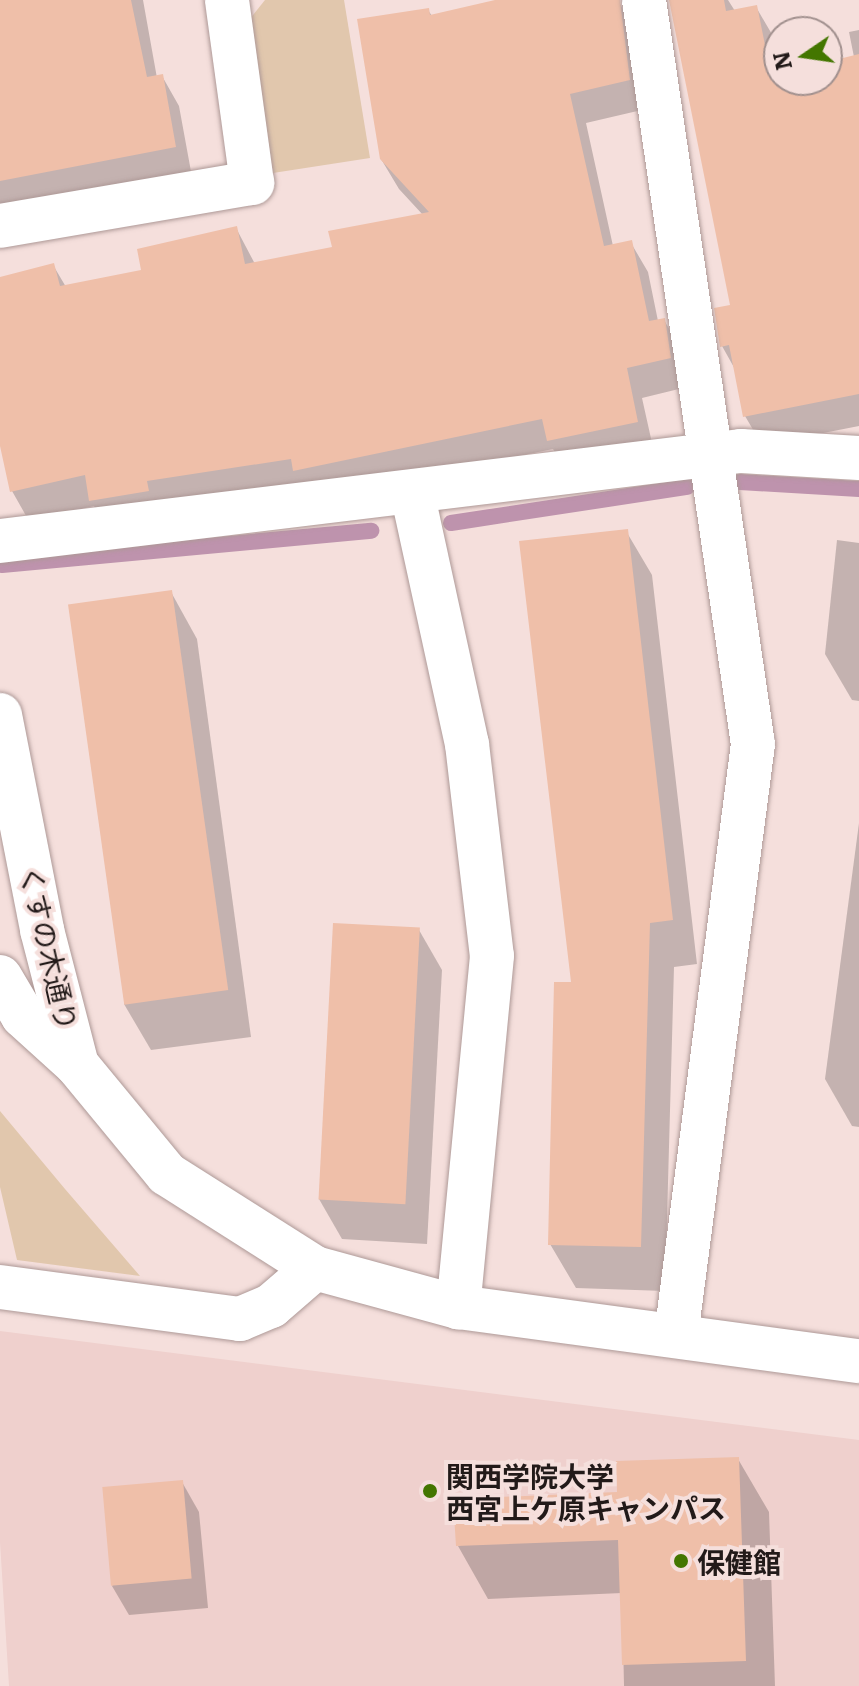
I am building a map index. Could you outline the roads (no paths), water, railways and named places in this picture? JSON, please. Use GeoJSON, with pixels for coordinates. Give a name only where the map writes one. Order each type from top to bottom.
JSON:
{"type":"FeatureCollection","features":[{"type":"Feature","properties":{"kind":"street"},"geometry":{"type":"LineString","coordinates":[[0,226],[252,183],[227,0]]}},
{"type":"Feature","properties":{"kind":"street"},"geometry":{"type":"LineString","coordinates":[[644,0],[753,744],[676,1336]]}},
{"type":"Feature","properties":{"kind":"street"},"geometry":{"type":"LineString","coordinates":[[0,541],[741,451],[859,458]]}},
{"type":"Feature","properties":{"kind":"street"},"geometry":{"type":"LineString","coordinates":[[412,492],[467,744],[492,956],[458,1307]]}},
{"type":"Feature","properties":{"kind":"street","name":"くすの木通り"},"geometry":{"type":"LineString","coordinates":[[0,715],[42,930],[77,1065]]}},
{"type":"Feature","properties":{"kind":"street","name":"くすの木通り"},"geometry":{"type":"LineString","coordinates":[[0,977],[23,1016],[77,1065]]}},
{"type":"Feature","properties":{"kind":"street"},"geometry":{"type":"LineString","coordinates":[[77,1065],[167,1174],[315,1268],[458,1307],[859,1361]]}},
{"type":"Feature","properties":{"kind":"street"},"geometry":{"type":"LineString","coordinates":[[0,1287],[240,1319],[271,1306],[315,1268]]}},
{"type":"Feature","properties":{"kind":"waterway"},"geometry":{"type":"LineString","coordinates":[[740,482],[859,489]]}},
{"type":"Feature","properties":{"kind":"waterway"},"geometry":{"type":"LineString","coordinates":[[451,523],[687,487]]}},
{"type":"Feature","properties":{"kind":"waterway"},"geometry":{"type":"LineString","coordinates":[[2,565],[371,531]]}},
{"type":"Feature","properties":{"kind":"place","name":"関西学院大学 西宮上ケ原キャンパス"},"geometry":{"type":"Point","coordinates":[430,1491]}},
{"type":"Feature","properties":{"kind":"place","name":"保健館"},"geometry":{"type":"Point","coordinates":[681,1561]}}]}
